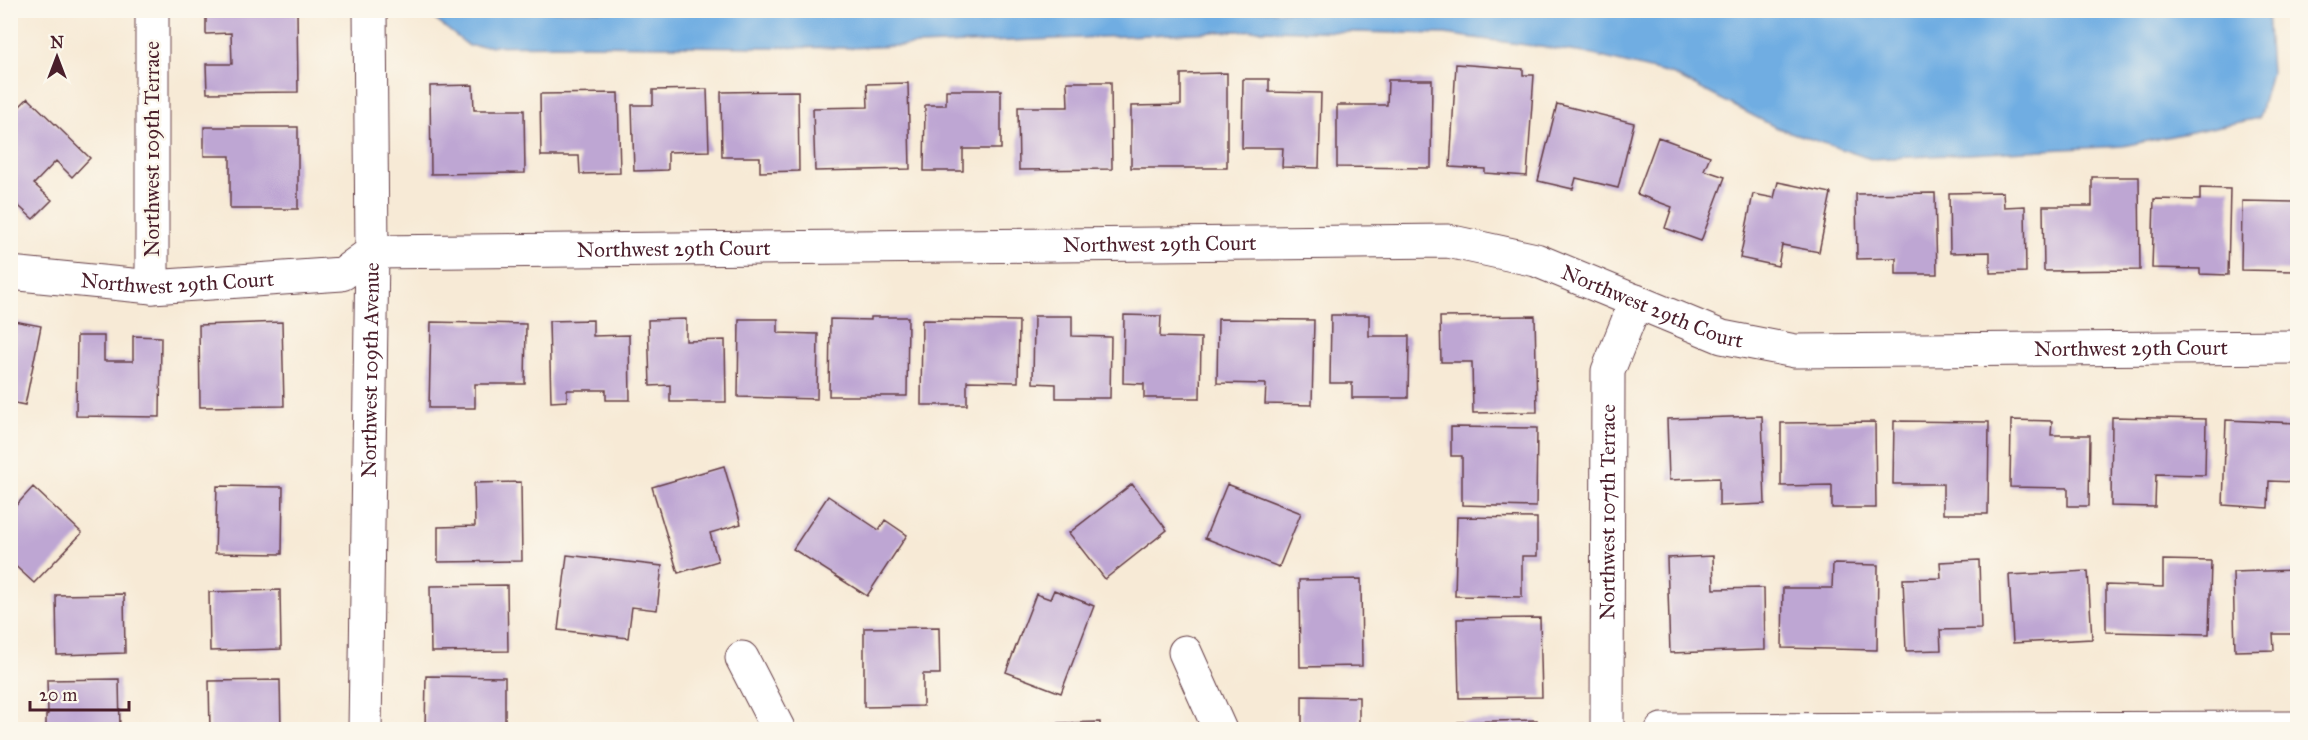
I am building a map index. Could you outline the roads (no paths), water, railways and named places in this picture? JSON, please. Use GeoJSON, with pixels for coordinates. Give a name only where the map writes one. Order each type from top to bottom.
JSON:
{"type":"FeatureCollection","features":[{"type":"Feature","properties":{"kind":"street","name":"Northwest 109th Terrace"},"geometry":{"type":"LineString","coordinates":[[152,10],[152,287]]}},
{"type":"Feature","properties":{"kind":"street","name":"Northwest 109th Avenue"},"geometry":{"type":"LineString","coordinates":[[365,729],[372,252],[370,10]]}},
{"type":"Feature","properties":{"kind":"street","name":"Northwest 29th Court"},"geometry":{"type":"LineString","coordinates":[[10,273],[152,287],[342,274],[372,252],[1448,241],[1536,260],[1722,337],[1795,351],[2298,347]]}},
{"type":"Feature","properties":{"kind":"street","name":"Northwest 107th Terrace"},"geometry":{"type":"LineString","coordinates":[[1606,729],[1608,371],[1636,301]]}},
{"type":"Feature","properties":{"kind":"street"},"geometry":{"type":"LineString","coordinates":[[1185,652],[1220,729]]}},
{"type":"Feature","properties":{"kind":"street"},"geometry":{"type":"LineString","coordinates":[[742,658],[779,729]]}},
{"type":"Feature","properties":{"kind":"street"},"geometry":{"type":"LineString","coordinates":[[1662,729],[2298,728]]}},
{"type":"Feature","properties":{"kind":"water"},"geometry":{"type":"Polygon","coordinates":[[[424,11],[2267,11],[2271,72],[2259,118],[2123,146],[1871,159],[1775,127],[1674,75],[1585,53],[1445,34],[1262,30],[851,48],[469,46],[424,11]]]}}]}
